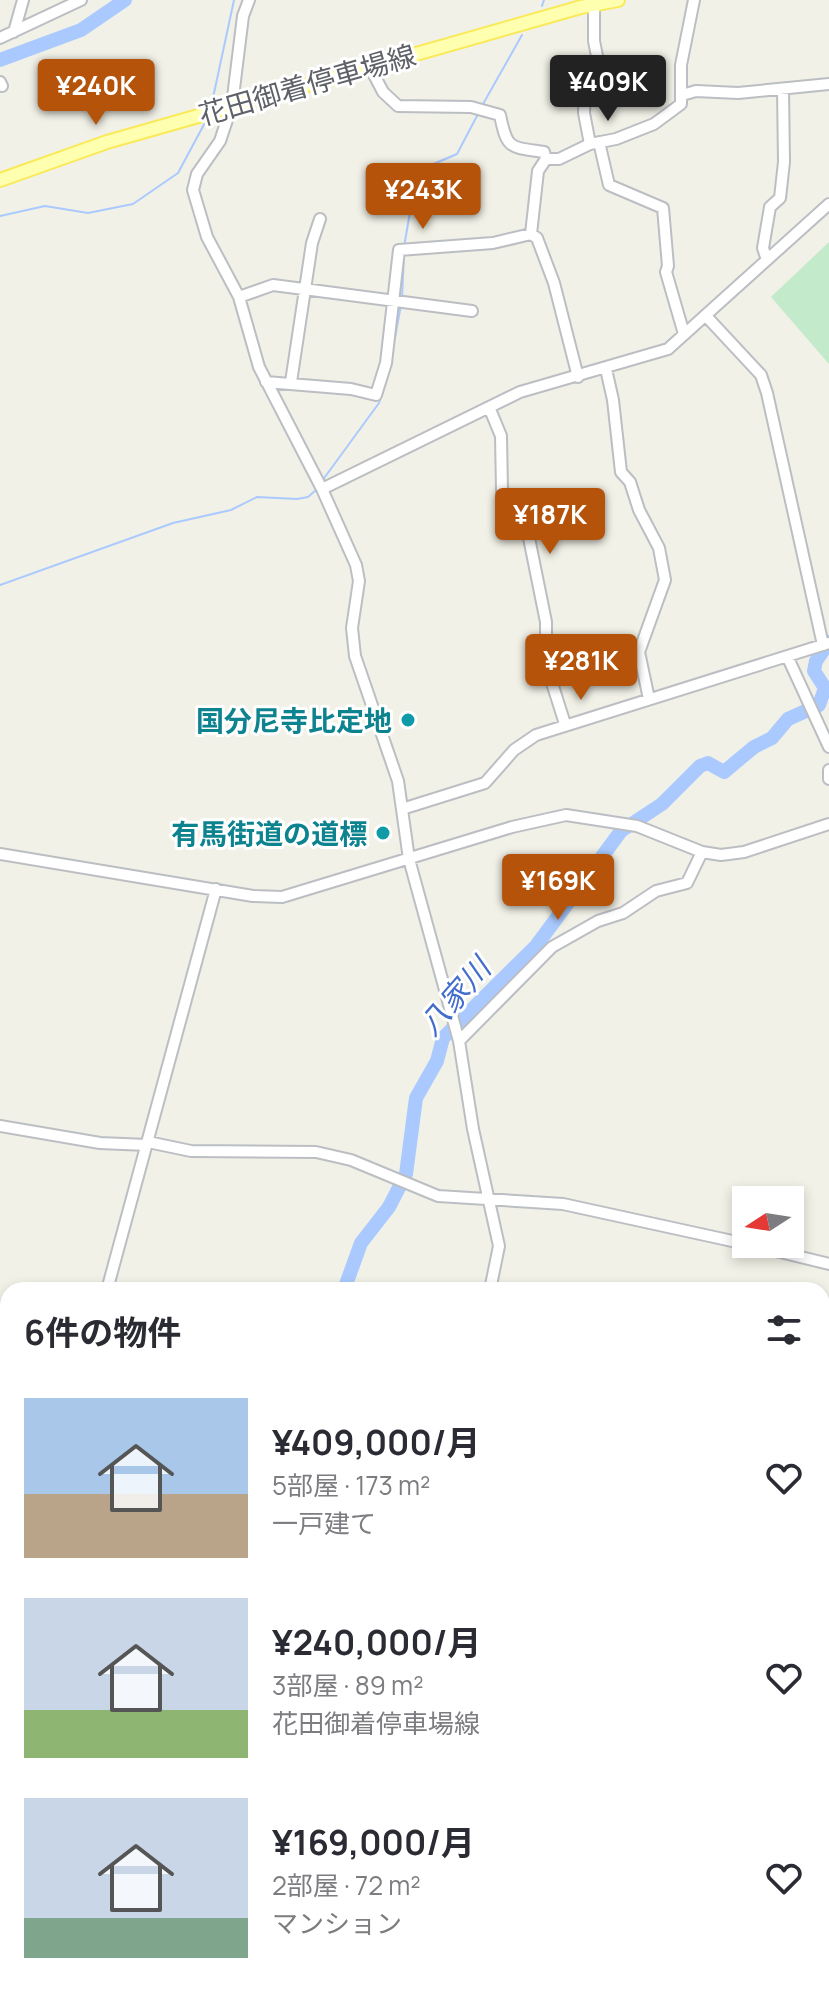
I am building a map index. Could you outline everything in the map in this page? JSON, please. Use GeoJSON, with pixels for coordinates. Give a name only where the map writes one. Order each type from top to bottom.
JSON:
{"type":"FeatureCollection","features":[{"type":"Feature","properties":{"kind":"main road","name":"花田御着停車場線"},"geometry":{"type":"LineString","coordinates":[[0,180],[107,142],[205,113],[594,4],[618,0]]}},
{"type":"Feature","properties":{"kind":"street"},"geometry":{"type":"LineString","coordinates":[[14,32],[23,0]]}},
{"type":"Feature","properties":{"kind":"street"},"geometry":{"type":"LineString","coordinates":[[0,38],[81,0]]}},
{"type":"Feature","properties":{"kind":"street"},"geometry":{"type":"LineString","coordinates":[[249,0],[243,16],[220,141],[197,174],[193,190],[207,237],[239,297],[266,382],[322,489],[356,565],[359,581],[352,628],[355,656],[398,781],[409,859],[459,1041],[473,1129],[499,1246],[492,1282]]}},
{"type":"Feature","properties":{"kind":"street"},"geometry":{"type":"LineString","coordinates":[[546,159],[559,159],[594,143],[654,124],[681,104],[681,65],[694,0]]}},
{"type":"Feature","properties":{"kind":"street"},"geometry":{"type":"LineString","coordinates":[[594,4],[594,41],[600,71],[585,76],[584,113],[609,185],[663,208],[666,272],[684,334]]}},
{"type":"Feature","properties":{"kind":"street"},"geometry":{"type":"LineString","coordinates":[[370,67],[392,103],[471,107],[500,115],[505,141],[512,147],[544,152],[546,159],[538,171],[531,234]]}},
{"type":"Feature","properties":{"kind":"street"},"geometry":{"type":"LineString","coordinates":[[682,95],[696,91],[783,89],[829,84]]}},
{"type":"Feature","properties":{"kind":"street"},"geometry":{"type":"LineString","coordinates":[[767,260],[763,248],[770,207],[780,198],[784,162],[783,89]]}},
{"type":"Feature","properties":{"kind":"street"},"geometry":{"type":"LineString","coordinates":[[322,489],[520,392],[668,349],[829,204]]}},
{"type":"Feature","properties":{"kind":"street"},"geometry":{"type":"LineString","coordinates":[[291,382],[320,219]]}},
{"type":"Feature","properties":{"kind":"street"},"geometry":{"type":"LineString","coordinates":[[266,382],[291,382],[376,395],[386,363],[399,250],[493,243],[531,234],[537,238],[554,283],[578,377]]}},
{"type":"Feature","properties":{"kind":"street"},"geometry":{"type":"LineString","coordinates":[[239,297],[273,285],[472,311]]}},
{"type":"Feature","properties":{"kind":"street"},"geometry":{"type":"LineString","coordinates":[[402,809],[485,783],[514,750],[536,735],[826,644],[761,375],[706,316]]}},
{"type":"Feature","properties":{"kind":"street"},"geometry":{"type":"LineString","coordinates":[[606,369],[613,400],[614,436],[621,472],[630,482],[639,510],[659,548],[665,580],[639,652],[649,699]]}},
{"type":"Feature","properties":{"kind":"street"},"geometry":{"type":"LineString","coordinates":[[489,407],[501,436],[502,491],[521,510],[527,528],[546,622],[546,664],[565,724]]}},
{"type":"Feature","properties":{"kind":"street"},"geometry":{"type":"LineString","coordinates":[[788,658],[829,747]]}},
{"type":"Feature","properties":{"kind":"street"},"geometry":{"type":"LineString","coordinates":[[829,770],[829,779]]}},
{"type":"Feature","properties":{"kind":"street"},"geometry":{"type":"LineString","coordinates":[[0,854],[282,897],[512,827],[566,815],[637,826],[702,852],[744,852],[829,824]]}},
{"type":"Feature","properties":{"kind":"street"},"geometry":{"type":"LineString","coordinates":[[459,1041],[552,947],[598,921],[623,913],[656,891],[687,883],[702,852]]}},
{"type":"Feature","properties":{"kind":"street"},"geometry":{"type":"LineString","coordinates":[[109,1282],[216,889]]}},
{"type":"Feature","properties":{"kind":"street"},"geometry":{"type":"LineString","coordinates":[[0,1126],[100,1143],[148,1144],[191,1151],[316,1152],[351,1160],[438,1196],[563,1204],[732,1241]]}},
{"type":"Feature","properties":{"kind":"street"},"geometry":{"type":"LineString","coordinates":[[804,1258],[829,1264]]}},
{"type":"Feature","properties":{"kind":"green space"},"geometry":{"type":"Polygon","coordinates":[[[829,242],[829,364],[771,297],[829,242]]]}},
{"type":"Feature","properties":{"kind":"waterway"},"geometry":{"type":"LineString","coordinates":[[0,60],[81,30],[125,0]]}},
{"type":"Feature","properties":{"kind":"waterway"},"geometry":{"type":"LineString","coordinates":[[211,107],[234,0]]}},
{"type":"Feature","properties":{"kind":"waterway"},"geometry":{"type":"LineString","coordinates":[[542,6],[544,0]]}},
{"type":"Feature","properties":{"kind":"waterway"},"geometry":{"type":"LineString","coordinates":[[483,104],[522,35]]}},
{"type":"Feature","properties":{"kind":"waterway"},"geometry":{"type":"LineString","coordinates":[[404,247],[410,212],[424,173],[431,165],[457,154],[478,114]]}},
{"type":"Feature","properties":{"kind":"waterway"},"geometry":{"type":"LineString","coordinates":[[0,216],[45,206],[88,213],[133,204],[178,173],[208,117]]}},
{"type":"Feature","properties":{"kind":"waterway"},"geometry":{"type":"LineString","coordinates":[[402,299],[404,253]]}},
{"type":"Feature","properties":{"kind":"waterway"},"geometry":{"type":"LineString","coordinates":[[322,481],[379,403],[388,375],[401,305]]}},
{"type":"Feature","properties":{"kind":"waterway"},"geometry":{"type":"LineString","coordinates":[[0,585],[173,523],[231,510],[257,497],[297,499],[308,497],[316,490]]}},
{"type":"Feature","properties":{"kind":"waterway","name":"八家川"},"geometry":{"type":"LineString","coordinates":[[347,1282],[361,1243],[389,1207],[406,1174],[416,1098],[437,1061],[443,1038],[536,946],[621,831],[662,804],[700,766],[708,763],[724,772],[754,747],[772,738],[788,719],[819,705],[825,688],[814,671],[816,661],[829,642]]}},
{"type":"Feature","properties":{"kind":"place","name":"国分尼寺比定地"},"geometry":{"type":"Point","coordinates":[408,720]}},
{"type":"Feature","properties":{"kind":"place","name":"有馬街道の道標"},"geometry":{"type":"Point","coordinates":[383,833]}}]}
